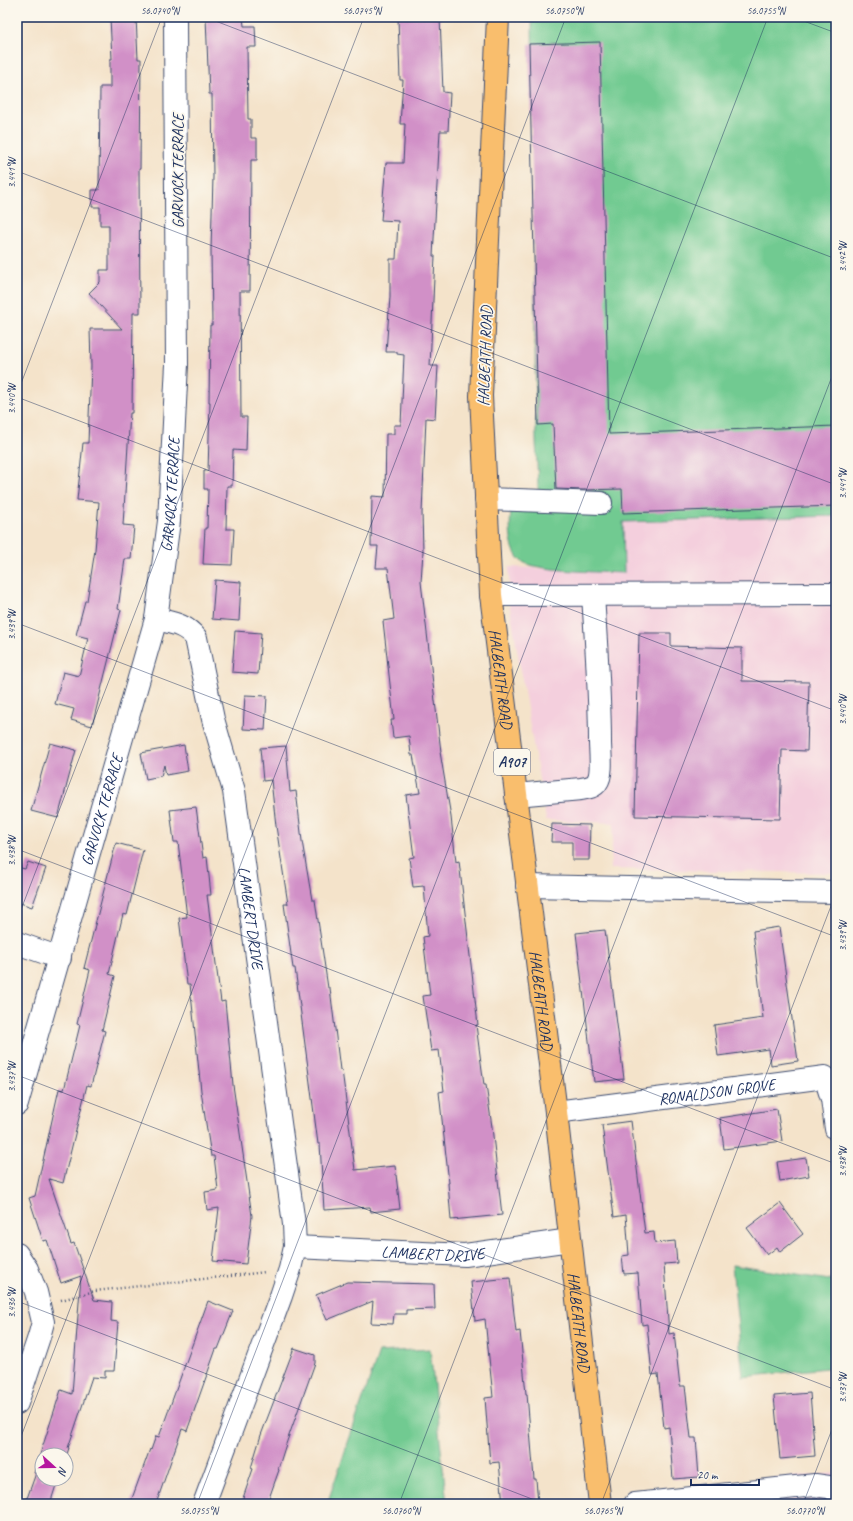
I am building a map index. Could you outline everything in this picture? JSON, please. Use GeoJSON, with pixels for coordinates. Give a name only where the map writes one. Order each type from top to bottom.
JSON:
{"type":"FeatureCollection","features":[{"type":"Feature","properties":{"kind":"main road","name":"HALBEATH ROAD"},"geometry":{"type":"LineString","coordinates":[[498,17],[481,396],[491,595],[556,1112],[600,1504]]}},
{"type":"Feature","properties":{"kind":"street","name":"GARVOCK TERRACE"},"geometry":{"type":"LineString","coordinates":[[17,1104],[156,619],[169,521],[177,364],[176,17]]}},
{"type":"Feature","properties":{"kind":"street"},"geometry":{"type":"LineString","coordinates":[[486,499],[600,503]]}},
{"type":"Feature","properties":{"kind":"street"},"geometry":{"type":"LineString","coordinates":[[491,595],[836,594]]}},
{"type":"Feature","properties":{"kind":"street"},"geometry":{"type":"LineString","coordinates":[[516,795],[581,789],[592,787],[598,782],[600,763],[600,699],[593,595]]}},
{"type":"Feature","properties":{"kind":"street","name":"LAMBERT DRIVE"},"geometry":{"type":"LineString","coordinates":[[156,619],[184,626],[196,638],[213,719],[234,791],[294,1224],[295,1247],[290,1269],[204,1504]]}},
{"type":"Feature","properties":{"kind":"street"},"geometry":{"type":"LineString","coordinates":[[527,886],[836,892]]}},
{"type":"Feature","properties":{"kind":"street"},"geometry":{"type":"LineString","coordinates":[[17,943],[60,958]]}},
{"type":"Feature","properties":{"kind":"street","name":"RONALDSON GROVE"},"geometry":{"type":"LineString","coordinates":[[556,1112],[825,1077],[832,1099],[836,1129]]}},
{"type":"Feature","properties":{"kind":"street","name":"LAMBERT DRIVE"},"geometry":{"type":"LineString","coordinates":[[295,1247],[465,1255],[570,1240]]}},
{"type":"Feature","properties":{"kind":"street"},"geometry":{"type":"LineString","coordinates":[[17,1254],[27,1269],[36,1292],[43,1322],[17,1403]]}},
{"type":"Feature","properties":{"kind":"street"},"geometry":{"type":"LineString","coordinates":[[635,1504],[815,1485],[829,1487],[836,1491]]}},
{"type":"Feature","properties":{"kind":"path"},"geometry":{"type":"LineString","coordinates":[[40,1306],[95,1291],[290,1269]]}},
{"type":"Feature","properties":{"kind":"shaded area"},"geometry":{"type":"Polygon","coordinates":[[[836,516],[836,873],[610,869],[614,823],[546,820],[509,602],[509,567],[554,569],[623,522],[836,516]]]}},
{"type":"Feature","properties":{"kind":"shaded area"},"geometry":{"type":"Polygon","coordinates":[[[836,1473],[836,1504],[758,1504],[755,1480],[836,1473]]]}},
{"type":"Feature","properties":{"kind":"green space"},"geometry":{"type":"Polygon","coordinates":[[[532,17],[836,17],[836,516],[623,522],[624,573],[585,572],[537,567],[519,559],[515,553],[510,534],[511,508],[539,508],[536,440],[532,17]]]}},
{"type":"Feature","properties":{"kind":"green space"},"geometry":{"type":"Polygon","coordinates":[[[732,1265],[836,1281],[836,1367],[743,1377],[732,1265]]]}},
{"type":"Feature","properties":{"kind":"green space"},"geometry":{"type":"Polygon","coordinates":[[[430,1349],[447,1504],[327,1504],[379,1352],[430,1349]]]}},
{"type":"Feature","properties":{"kind":"building"},"geometry":{"type":"Polygon","coordinates":[[[110,17],[136,17],[138,59],[141,59],[139,169],[140,313],[133,313],[132,413],[130,413],[123,525],[134,526],[131,559],[125,559],[118,609],[121,610],[92,726],[71,720],[74,709],[55,704],[63,672],[79,676],[88,638],[76,635],[85,601],[87,601],[95,550],[99,502],[77,500],[83,443],[88,443],[91,366],[90,329],[122,329],[89,293],[100,282],[100,270],[109,270],[109,225],[100,225],[100,207],[92,207],[92,190],[99,190],[100,87],[110,87],[110,59],[112,59],[110,17]]]}},
{"type":"Feature","properties":{"kind":"building"},"geometry":{"type":"Polygon","coordinates":[[[206,17],[243,17],[244,26],[255,26],[256,47],[247,47],[248,119],[251,119],[251,138],[257,138],[257,160],[251,160],[250,291],[240,291],[241,417],[247,417],[246,451],[233,450],[232,486],[227,486],[226,529],[234,529],[232,565],[203,564],[205,528],[207,528],[208,489],[204,489],[204,471],[208,471],[210,325],[212,325],[211,250],[213,177],[212,94],[209,94],[206,17]]]}},
{"type":"Feature","properties":{"kind":"building"},"geometry":{"type":"Polygon","coordinates":[[[398,17],[440,17],[443,92],[450,93],[448,131],[440,131],[433,256],[435,256],[430,366],[438,366],[435,419],[426,418],[421,582],[440,752],[451,817],[456,862],[459,861],[478,1025],[476,1025],[484,1085],[486,1085],[492,1127],[502,1215],[451,1220],[449,1183],[439,1092],[444,1091],[439,1050],[431,1051],[423,996],[430,995],[423,937],[428,936],[424,886],[413,887],[409,858],[414,857],[406,795],[420,793],[413,755],[411,755],[409,736],[393,738],[391,720],[394,720],[383,621],[394,619],[388,568],[376,568],[378,546],[371,546],[372,496],[385,497],[386,434],[394,434],[394,425],[401,425],[404,355],[397,354],[397,352],[386,352],[390,297],[390,259],[396,259],[398,221],[381,220],[386,163],[403,163],[405,124],[400,124],[403,80],[400,80],[398,17]]]}},
{"type":"Feature","properties":{"kind":"building"},"geometry":{"type":"Polygon","coordinates":[[[600,42],[609,434],[836,426],[836,506],[623,513],[622,489],[556,489],[553,424],[538,425],[529,44],[600,42]]]}},
{"type":"Feature","properties":{"kind":"building"},"geometry":{"type":"Polygon","coordinates":[[[215,580],[241,582],[239,621],[212,619],[215,580]]]}},
{"type":"Feature","properties":{"kind":"building"},"geometry":{"type":"Polygon","coordinates":[[[235,631],[261,633],[258,674],[232,672],[235,631]]]}},
{"type":"Feature","properties":{"kind":"building"},"geometry":{"type":"Polygon","coordinates":[[[639,633],[671,633],[671,646],[742,648],[742,681],[809,682],[807,751],[782,750],[780,819],[635,816],[639,633]]]}},
{"type":"Feature","properties":{"kind":"building"},"geometry":{"type":"Polygon","coordinates":[[[245,695],[267,696],[265,730],[243,729],[245,695]]]}},
{"type":"Feature","properties":{"kind":"building"},"geometry":{"type":"Polygon","coordinates":[[[50,743],[76,750],[58,818],[31,811],[50,743]]]}},
{"type":"Feature","properties":{"kind":"building"},"geometry":{"type":"Polygon","coordinates":[[[184,745],[188,771],[166,775],[164,765],[161,776],[146,779],[141,753],[184,745]]]}},
{"type":"Feature","properties":{"kind":"building"},"geometry":{"type":"Polygon","coordinates":[[[286,746],[290,792],[296,791],[302,841],[312,900],[315,900],[328,988],[330,988],[340,1070],[342,1070],[355,1170],[395,1166],[400,1209],[371,1212],[370,1207],[324,1210],[320,1144],[318,1144],[295,968],[293,968],[284,904],[288,904],[276,826],[271,780],[263,781],[260,748],[286,746]]]}},
{"type":"Feature","properties":{"kind":"building"},"geometry":{"type":"Polygon","coordinates":[[[196,807],[203,858],[207,857],[211,895],[207,895],[221,1002],[225,1001],[233,1085],[252,1216],[246,1264],[213,1261],[219,1208],[207,1210],[205,1192],[218,1190],[214,1156],[211,1156],[201,1091],[190,984],[187,984],[179,918],[187,917],[178,842],[174,842],[170,810],[196,807]]]}},
{"type":"Feature","properties":{"kind":"building"},"geometry":{"type":"Polygon","coordinates":[[[552,824],[590,825],[589,860],[572,860],[572,842],[551,842],[552,824]]]}},
{"type":"Feature","properties":{"kind":"building"},"geometry":{"type":"Polygon","coordinates":[[[116,843],[143,850],[127,915],[123,914],[109,974],[115,976],[102,1030],[105,1031],[91,1086],[87,1085],[63,1183],[49,1179],[71,1244],[74,1243],[94,1300],[112,1302],[111,1321],[118,1322],[114,1371],[105,1371],[105,1378],[92,1377],[68,1447],[42,1447],[61,1390],[72,1394],[81,1276],[61,1283],[47,1240],[43,1241],[29,1198],[35,1196],[59,1089],[64,1090],[80,1025],[77,1024],[90,970],[84,968],[116,843]]]}},
{"type":"Feature","properties":{"kind":"building"},"geometry":{"type":"Polygon","coordinates":[[[28,862],[46,868],[32,907],[17,902],[17,867],[25,869],[28,862]]]}},
{"type":"Feature","properties":{"kind":"building"},"geometry":{"type":"Polygon","coordinates":[[[779,927],[798,1061],[771,1065],[769,1049],[718,1056],[714,1025],[763,1018],[753,931],[779,927]]]}},
{"type":"Feature","properties":{"kind":"building"},"geometry":{"type":"Polygon","coordinates":[[[605,930],[624,1079],[594,1082],[576,933],[605,930]]]}},
{"type":"Feature","properties":{"kind":"building"},"geometry":{"type":"Polygon","coordinates":[[[777,1109],[782,1141],[724,1149],[720,1118],[777,1109]]]}},
{"type":"Feature","properties":{"kind":"building"},"geometry":{"type":"Polygon","coordinates":[[[631,1121],[645,1233],[654,1232],[655,1243],[675,1241],[677,1263],[664,1264],[669,1334],[674,1333],[680,1386],[685,1386],[691,1438],[696,1438],[699,1477],[673,1479],[669,1427],[664,1428],[658,1374],[652,1375],[647,1324],[642,1325],[638,1273],[624,1274],[622,1256],[629,1255],[626,1215],[614,1217],[602,1125],[631,1121]]]}},
{"type":"Feature","properties":{"kind":"building"},"geometry":{"type":"Polygon","coordinates":[[[806,1158],[809,1176],[780,1181],[777,1162],[806,1158]]]}},
{"type":"Feature","properties":{"kind":"building"},"geometry":{"type":"Polygon","coordinates":[[[780,1203],[803,1234],[780,1252],[777,1247],[767,1255],[747,1228],[780,1203]]]}},
{"type":"Feature","properties":{"kind":"building"},"geometry":{"type":"Polygon","coordinates":[[[510,1278],[516,1332],[520,1331],[534,1479],[536,1479],[538,1504],[503,1504],[499,1462],[490,1463],[485,1398],[493,1397],[485,1319],[475,1321],[471,1282],[510,1278]]]}},
{"type":"Feature","properties":{"kind":"building"},"geometry":{"type":"Polygon","coordinates":[[[347,1282],[434,1284],[435,1309],[406,1310],[406,1314],[394,1314],[393,1324],[371,1323],[373,1301],[327,1320],[316,1295],[347,1282]]]}},
{"type":"Feature","properties":{"kind":"building"},"geometry":{"type":"Polygon","coordinates":[[[208,1301],[233,1311],[218,1349],[216,1349],[187,1431],[182,1429],[156,1504],[130,1504],[150,1449],[151,1450],[156,1436],[159,1437],[208,1301]]]}},
{"type":"Feature","properties":{"kind":"building"},"geometry":{"type":"Polygon","coordinates":[[[294,1348],[315,1355],[315,1363],[286,1444],[278,1469],[279,1470],[267,1504],[241,1504],[253,1469],[251,1468],[261,1435],[294,1348]]]}},
{"type":"Feature","properties":{"kind":"building"},"geometry":{"type":"Polygon","coordinates":[[[810,1393],[815,1456],[780,1459],[774,1396],[810,1393]]]}},
{"type":"Feature","properties":{"kind":"building"},"geometry":{"type":"Polygon","coordinates":[[[34,1479],[34,1487],[55,1487],[50,1504],[25,1504],[34,1479]]]}}]}
